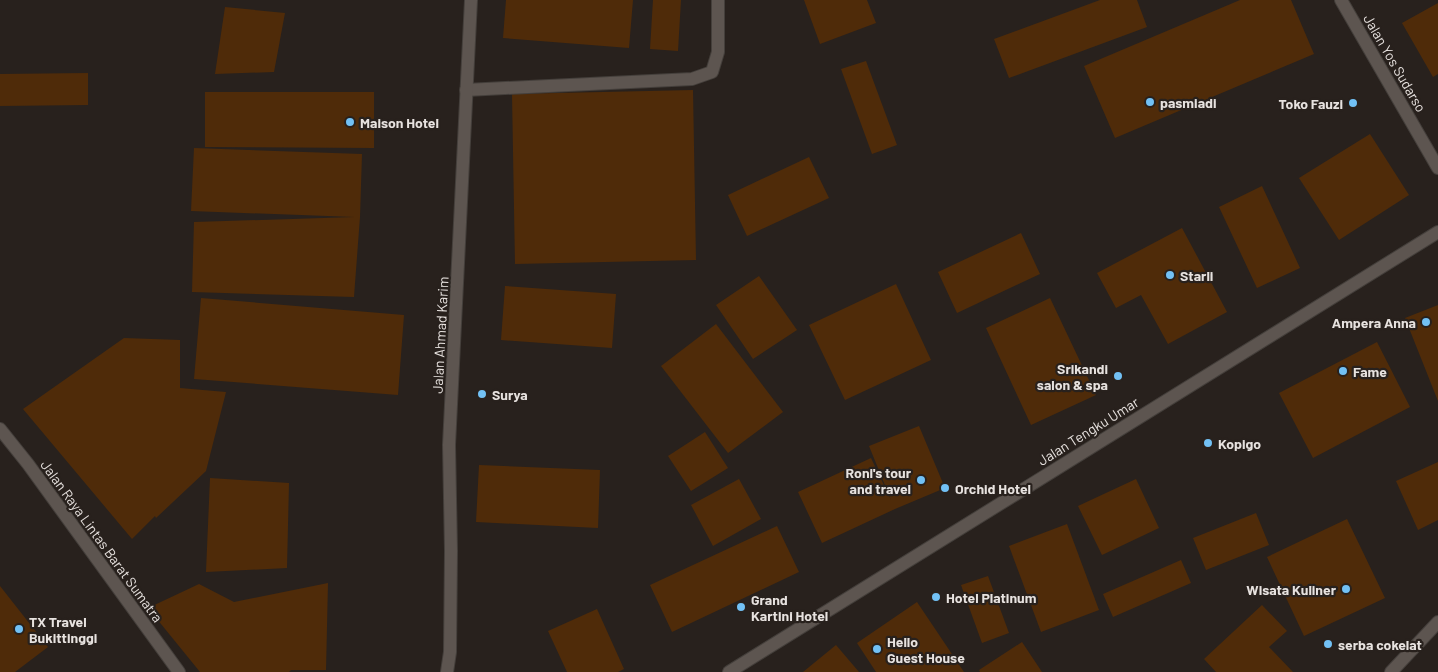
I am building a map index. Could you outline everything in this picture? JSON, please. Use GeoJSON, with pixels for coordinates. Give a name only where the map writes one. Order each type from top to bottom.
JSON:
{"type":"FeatureCollection","features":[{"type":"Feature","properties":{"kind":"main road","name":"Jalan Ahmad Karim"},"geometry":{"type":"LineString","coordinates":[[447,672],[450,652],[450,445],[471,0]]}},
{"type":"Feature","properties":{"kind":"main road"},"geometry":{"type":"LineString","coordinates":[[466,90],[692,79],[712,72],[718,52],[718,0]]}},
{"type":"Feature","properties":{"kind":"main road","name":"Jalan Yos Sudarso"},"geometry":{"type":"LineString","coordinates":[[1341,0],[1438,168]]}},
{"type":"Feature","properties":{"kind":"main road","name":"Jalan Tengku Umar"},"geometry":{"type":"LineString","coordinates":[[729,672],[1438,232]]}},
{"type":"Feature","properties":{"kind":"main road","name":"Jalan Raya Lintas Barat Sumatra"},"geometry":{"type":"LineString","coordinates":[[0,429],[28,464],[178,672]]}},
{"type":"Feature","properties":{"kind":"main road"},"geometry":{"type":"LineString","coordinates":[[1391,672],[1438,622]]}},
{"type":"Feature","properties":{"kind":"building"},"geometry":{"type":"Polygon","coordinates":[[[506,0],[633,0],[629,48],[503,38],[506,0]]]}},
{"type":"Feature","properties":{"kind":"building"},"geometry":{"type":"Polygon","coordinates":[[[653,0],[681,0],[678,51],[650,49],[653,0]]]}},
{"type":"Feature","properties":{"kind":"building"},"geometry":{"type":"Polygon","coordinates":[[[804,0],[867,0],[876,23],[820,44],[804,0]]]}},
{"type":"Feature","properties":{"kind":"building"},"geometry":{"type":"Polygon","coordinates":[[[1100,0],[1137,0],[1147,27],[1009,78],[994,39],[1100,0]]]}},
{"type":"Feature","properties":{"kind":"building","name":"pasmiadi"},"geometry":{"type":"Polygon","coordinates":[[[1240,0],[1291,0],[1314,54],[1115,138],[1084,66],[1240,0]]]}},
{"type":"Feature","properties":{"kind":"building"},"geometry":{"type":"Polygon","coordinates":[[[1438,3],[1438,74],[1433,77],[1402,23],[1438,3]]]}},
{"type":"Feature","properties":{"kind":"building"},"geometry":{"type":"Polygon","coordinates":[[[225,7],[285,13],[274,72],[215,74],[225,7]]]}},
{"type":"Feature","properties":{"kind":"building"},"geometry":{"type":"Polygon","coordinates":[[[866,61],[897,145],[872,154],[841,69],[866,61]]]}},
{"type":"Feature","properties":{"kind":"building"},"geometry":{"type":"Polygon","coordinates":[[[88,73],[88,105],[0,106],[0,74],[88,73]]]}},
{"type":"Feature","properties":{"kind":"building"},"geometry":{"type":"Polygon","coordinates":[[[693,90],[696,260],[515,264],[512,94],[693,90]]]}},
{"type":"Feature","properties":{"kind":"building"},"geometry":{"type":"Polygon","coordinates":[[[205,92],[374,92],[374,148],[205,147],[205,92]]]}},
{"type":"Feature","properties":{"kind":"building"},"geometry":{"type":"Polygon","coordinates":[[[1370,134],[1409,195],[1339,240],[1299,178],[1370,134]]]}},
{"type":"Feature","properties":{"kind":"building"},"geometry":{"type":"Polygon","coordinates":[[[194,148],[362,154],[360,217],[354,297],[192,292],[194,222],[354,217],[191,211],[194,148]]]}},
{"type":"Feature","properties":{"kind":"building"},"geometry":{"type":"Polygon","coordinates":[[[809,157],[829,198],[747,236],[728,195],[809,157]]]}},
{"type":"Feature","properties":{"kind":"building"},"geometry":{"type":"Polygon","coordinates":[[[1262,186],[1300,268],[1257,288],[1219,207],[1262,186]]]}},
{"type":"Feature","properties":{"kind":"building"},"geometry":{"type":"Polygon","coordinates":[[[1182,228],[1227,312],[1168,344],[1141,295],[1116,308],[1097,273],[1182,228]]]}},
{"type":"Feature","properties":{"kind":"building"},"geometry":{"type":"Polygon","coordinates":[[[1021,233],[1040,274],[957,313],[938,272],[1021,233]]]}},
{"type":"Feature","properties":{"kind":"building"},"geometry":{"type":"Polygon","coordinates":[[[759,276],[797,330],[753,359],[716,305],[759,276]]]}},
{"type":"Feature","properties":{"kind":"building"},"geometry":{"type":"Polygon","coordinates":[[[896,284],[931,360],[845,400],[809,325],[896,284]]]}},
{"type":"Feature","properties":{"kind":"building"},"geometry":{"type":"Polygon","coordinates":[[[505,286],[616,294],[612,348],[501,340],[505,286]]]}},
{"type":"Feature","properties":{"kind":"building"},"geometry":{"type":"Polygon","coordinates":[[[201,298],[404,315],[398,395],[194,379],[201,298]]]}},
{"type":"Feature","properties":{"kind":"building"},"geometry":{"type":"Polygon","coordinates":[[[1050,298],[1096,395],[1031,425],[986,328],[1050,298]]]}},
{"type":"Feature","properties":{"kind":"building"},"geometry":{"type":"Polygon","coordinates":[[[1438,305],[1438,401],[1405,318],[1438,305]]]}},
{"type":"Feature","properties":{"kind":"building"},"geometry":{"type":"Polygon","coordinates":[[[716,324],[783,412],[728,453],[661,366],[716,324]]]}},
{"type":"Feature","properties":{"kind":"building"},"geometry":{"type":"Polygon","coordinates":[[[124,338],[180,340],[180,388],[226,392],[206,471],[132,539],[23,409],[124,338]]]}},
{"type":"Feature","properties":{"kind":"building"},"geometry":{"type":"Polygon","coordinates":[[[1377,342],[1410,407],[1313,458],[1279,393],[1377,342]]]}},
{"type":"Feature","properties":{"kind":"building"},"geometry":{"type":"Polygon","coordinates":[[[919,426],[945,488],[822,543],[798,492],[871,458],[891,500],[869,446],[919,426]]]}},
{"type":"Feature","properties":{"kind":"building"},"geometry":{"type":"Polygon","coordinates":[[[705,432],[728,468],[691,491],[668,456],[705,432]]]}},
{"type":"Feature","properties":{"kind":"building"},"geometry":{"type":"Polygon","coordinates":[[[1438,462],[1438,520],[1418,530],[1396,481],[1438,462]]]}},
{"type":"Feature","properties":{"kind":"building"},"geometry":{"type":"Polygon","coordinates":[[[479,465],[600,470],[598,528],[476,522],[479,465]]]}},
{"type":"Feature","properties":{"kind":"building"},"geometry":{"type":"Polygon","coordinates":[[[210,478],[289,483],[287,568],[206,572],[210,478]]]}},
{"type":"Feature","properties":{"kind":"building"},"geometry":{"type":"Polygon","coordinates":[[[739,479],[761,519],[713,546],[691,505],[739,479]]]}},
{"type":"Feature","properties":{"kind":"building"},"geometry":{"type":"Polygon","coordinates":[[[1136,479],[1159,528],[1102,555],[1078,506],[1136,479]]]}},
{"type":"Feature","properties":{"kind":"building"},"geometry":{"type":"Polygon","coordinates":[[[1256,513],[1269,545],[1206,570],[1193,538],[1256,513]]]}},
{"type":"Feature","properties":{"kind":"building"},"geometry":{"type":"Polygon","coordinates":[[[1347,519],[1385,598],[1304,636],[1267,557],[1347,519]]]}},
{"type":"Feature","properties":{"kind":"building"},"geometry":{"type":"Polygon","coordinates":[[[1067,524],[1099,610],[1041,632],[1009,546],[1067,524]]]}},
{"type":"Feature","properties":{"kind":"building"},"geometry":{"type":"Polygon","coordinates":[[[777,526],[799,572],[672,632],[650,585],[777,526]]]}},
{"type":"Feature","properties":{"kind":"building"},"geometry":{"type":"Polygon","coordinates":[[[1181,560],[1191,583],[1113,617],[1103,594],[1181,560]]]}},
{"type":"Feature","properties":{"kind":"building"},"geometry":{"type":"Polygon","coordinates":[[[988,576],[1009,633],[982,643],[961,585],[988,576]]]}},
{"type":"Feature","properties":{"kind":"building"},"geometry":{"type":"Polygon","coordinates":[[[328,583],[326,670],[200,672],[148,608],[199,584],[234,602],[328,583]]]}},
{"type":"Feature","properties":{"kind":"building"},"geometry":{"type":"Polygon","coordinates":[[[0,586],[48,647],[15,672],[0,672],[0,586]]]}},
{"type":"Feature","properties":{"kind":"building"},"geometry":{"type":"Polygon","coordinates":[[[917,602],[964,672],[876,672],[857,643],[917,602]]]}},
{"type":"Feature","properties":{"kind":"building"},"geometry":{"type":"Polygon","coordinates":[[[1262,605],[1287,631],[1269,647],[1293,672],[1216,672],[1204,659],[1262,605]]]}},
{"type":"Feature","properties":{"kind":"building"},"geometry":{"type":"Polygon","coordinates":[[[597,609],[624,669],[618,672],[567,672],[548,631],[597,609]]]}},
{"type":"Feature","properties":{"kind":"building"},"geometry":{"type":"Polygon","coordinates":[[[1022,642],[1042,672],[980,672],[979,670],[1022,642]]]}},
{"type":"Feature","properties":{"kind":"building"},"geometry":{"type":"Polygon","coordinates":[[[836,645],[859,672],[803,672],[836,645]]]}},
{"type":"Feature","properties":{"kind":"place","name":"pasmiadi"},"geometry":{"type":"Point","coordinates":[1150,102]}},
{"type":"Feature","properties":{"kind":"place","name":"Toko Fauzi"},"geometry":{"type":"Point","coordinates":[1353,103]}},
{"type":"Feature","properties":{"kind":"place","name":"Maison Hotel"},"geometry":{"type":"Point","coordinates":[350,122]}},
{"type":"Feature","properties":{"kind":"place","name":"Starli"},"geometry":{"type":"Point","coordinates":[1170,275]}},
{"type":"Feature","properties":{"kind":"place","name":"Ampera Anna"},"geometry":{"type":"Point","coordinates":[1426,322]}},
{"type":"Feature","properties":{"kind":"place","name":"Fame"},"geometry":{"type":"Point","coordinates":[1343,371]}},
{"type":"Feature","properties":{"kind":"place","name":"Srikandi salon & spa"},"geometry":{"type":"Point","coordinates":[1118,376]}},
{"type":"Feature","properties":{"kind":"place","name":"Surya"},"geometry":{"type":"Point","coordinates":[482,394]}},
{"type":"Feature","properties":{"kind":"place","name":"Kopigo"},"geometry":{"type":"Point","coordinates":[1208,443]}},
{"type":"Feature","properties":{"kind":"place","name":"Roni's tour and travel"},"geometry":{"type":"Point","coordinates":[921,480]}},
{"type":"Feature","properties":{"kind":"place","name":"Orchid Hotel"},"geometry":{"type":"Point","coordinates":[945,488]}},
{"type":"Feature","properties":{"kind":"place","name":"Wisata Kuliner"},"geometry":{"type":"Point","coordinates":[1346,589]}},
{"type":"Feature","properties":{"kind":"place","name":"Hotel Platinum"},"geometry":{"type":"Point","coordinates":[936,597]}},
{"type":"Feature","properties":{"kind":"place","name":"Grand Kartini Hotel"},"geometry":{"type":"Point","coordinates":[741,607]}},
{"type":"Feature","properties":{"kind":"place","name":"TX Travel Bukittinggi"},"geometry":{"type":"Point","coordinates":[19,629]}},
{"type":"Feature","properties":{"kind":"place","name":"serba cokelat"},"geometry":{"type":"Point","coordinates":[1328,644]}},
{"type":"Feature","properties":{"kind":"place","name":"Hello Guest House"},"geometry":{"type":"Point","coordinates":[877,649]}}]}
